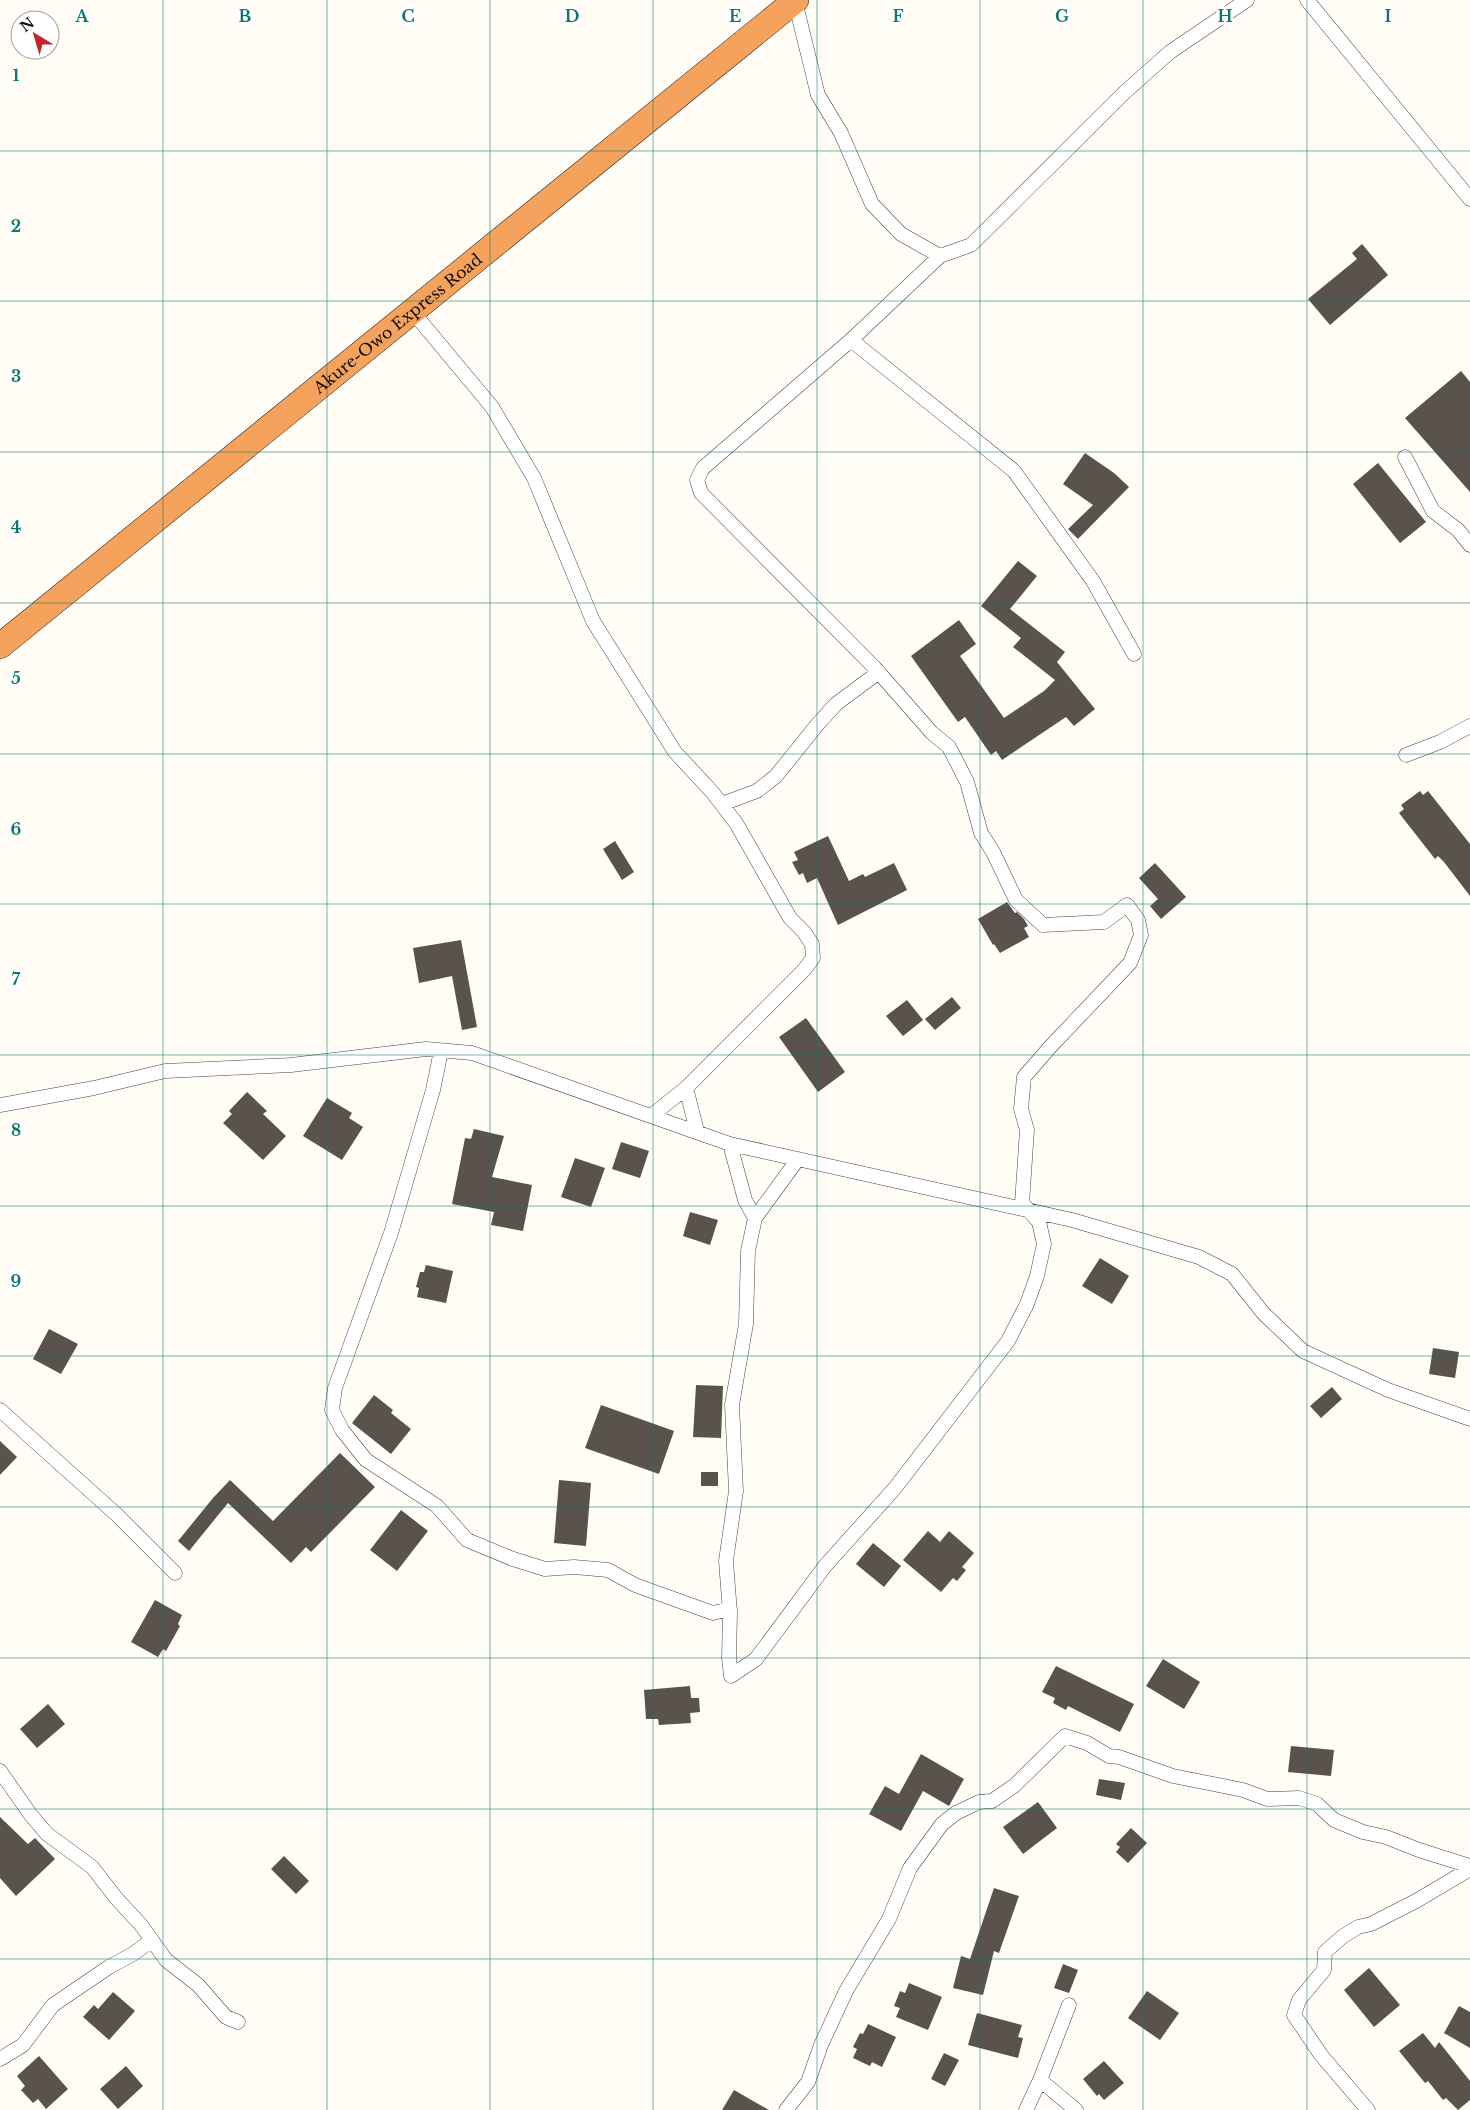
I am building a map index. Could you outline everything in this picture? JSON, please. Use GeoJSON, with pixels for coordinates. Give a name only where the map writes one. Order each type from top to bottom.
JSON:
{"type":"FeatureCollection","features":[{"type":"Feature","properties":{"kind":"highway","name":"Akure-Owo Express Road"},"geometry":{"type":"LineString","coordinates":[[0,646],[796,0]]}},
{"type":"Feature","properties":{"kind":"street"},"geometry":{"type":"LineString","coordinates":[[796,0],[818,95],[841,133],[872,204],[901,234],[940,256]]}},
{"type":"Feature","properties":{"kind":"street"},"geometry":{"type":"LineString","coordinates":[[798,1159],[755,1218],[748,1251],[746,1324],[732,1405],[736,1491],[726,1560],[730,1609],[729,1658],[731,1676],[756,1659],[825,1566],[895,1488],[1008,1341],[1027,1304],[1037,1276],[1044,1244],[1039,1222],[1022,1203],[1027,1130],[1022,1109],[1024,1077],[1051,1046],[1130,964],[1141,935],[1138,920],[1127,905],[1104,922],[1043,925],[1016,900],[993,852],[981,833],[967,782],[949,747],[932,733],[879,672],[701,493],[697,480],[703,468],[851,340],[940,256],[971,245],[1125,92],[1170,52],[1247,0]]}},
{"type":"Feature","properties":{"kind":"street"},"geometry":{"type":"LineString","coordinates":[[1307,0],[1470,199]]}},
{"type":"Feature","properties":{"kind":"street"},"geometry":{"type":"LineString","coordinates":[[412,312],[492,407],[534,478],[592,621],[675,752],[722,804],[736,823],[790,918],[804,932],[812,944],[812,958],[804,970],[686,1088],[651,1116]]}},
{"type":"Feature","properties":{"kind":"street"},"geometry":{"type":"LineString","coordinates":[[851,340],[1014,470],[1093,581],[1134,654]]}},
{"type":"Feature","properties":{"kind":"street"},"geometry":{"type":"LineString","coordinates":[[1405,457],[1433,511],[1458,530],[1470,544]]}},
{"type":"Feature","properties":{"kind":"street"},"geometry":{"type":"LineString","coordinates":[[722,804],[758,791],[776,776],[836,704],[879,672]]}},
{"type":"Feature","properties":{"kind":"street"},"geometry":{"type":"LineString","coordinates":[[1406,755],[1440,742],[1470,726]]}},
{"type":"Feature","properties":{"kind":"street"},"geometry":{"type":"LineString","coordinates":[[0,1105],[94,1088],[165,1071],[292,1065],[426,1049],[472,1053],[730,1144],[1072,1220],[1199,1257],[1232,1274],[1264,1314],[1303,1351],[1388,1390],[1470,1419]]}},
{"type":"Feature","properties":{"kind":"street"},"geometry":{"type":"LineString","coordinates":[[440,1051],[433,1090],[391,1233],[335,1388],[332,1410],[342,1430],[366,1460],[437,1506],[467,1540],[513,1559],[545,1569],[574,1567],[608,1570],[635,1585],[713,1613],[730,1609]]}},
{"type":"Feature","properties":{"kind":"street"},"geometry":{"type":"LineString","coordinates":[[686,1088],[697,1131]]}},
{"type":"Feature","properties":{"kind":"street"},"geometry":{"type":"LineString","coordinates":[[730,1144],[745,1200],[755,1218]]}},
{"type":"Feature","properties":{"kind":"street"},"geometry":{"type":"LineString","coordinates":[[0,1410],[116,1514],[175,1573]]}},
{"type":"Feature","properties":{"kind":"street"},"geometry":{"type":"LineString","coordinates":[[786,2110],[808,2082],[821,2045],[846,1991],[888,1919],[910,1868],[942,1824],[956,1813],[979,1802],[992,1801],[1014,1786],[1065,1736],[1087,1743],[1109,1756],[1119,1757],[1173,1776],[1243,1790],[1267,1799],[1299,1798],[1317,1804],[1334,1820],[1363,1832],[1470,1867]]}},
{"type":"Feature","properties":{"kind":"street"},"geometry":{"type":"LineString","coordinates":[[0,1771],[47,1834],[92,1867],[117,1899],[141,1925],[166,1960],[198,1985],[226,2017],[238,2022]]}},
{"type":"Feature","properties":{"kind":"street"},"geometry":{"type":"LineString","coordinates":[[1368,2110],[1321,2055],[1294,2015],[1299,2000],[1324,1970],[1325,1952],[1342,1937],[1358,1927],[1371,1924],[1423,1897],[1470,1867]]}},
{"type":"Feature","properties":{"kind":"street"},"geometry":{"type":"LineString","coordinates":[[0,2059],[23,2045],[53,2005],[152,1940]]}},
{"type":"Feature","properties":{"kind":"street"},"geometry":{"type":"LineString","coordinates":[[1026,2110],[1040,2080],[1068,2005]]}},
{"type":"Feature","properties":{"kind":"street"},"geometry":{"type":"LineString","coordinates":[[1040,2080],[1076,2110]]}},
{"type":"Feature","properties":{"kind":"building"},"geometry":{"type":"Polygon","coordinates":[[[1362,244],[1388,275],[1330,325],[1308,299],[1357,259],[1352,253],[1362,244]]]}},
{"type":"Feature","properties":{"kind":"building"},"geometry":{"type":"Polygon","coordinates":[[[1461,371],[1470,382],[1470,492],[1405,418],[1461,371]]]}},
{"type":"Feature","properties":{"kind":"building"},"geometry":{"type":"Polygon","coordinates":[[[1085,453],[1114,473],[1129,487],[1078,539],[1068,529],[1093,505],[1063,484],[1085,453]]]}},
{"type":"Feature","properties":{"kind":"building"},"geometry":{"type":"Polygon","coordinates":[[[1378,463],[1426,522],[1400,543],[1353,484],[1378,463]]]}},
{"type":"Feature","properties":{"kind":"building"},"geometry":{"type":"Polygon","coordinates":[[[1018,561],[1037,576],[1010,609],[1065,652],[1057,662],[1095,709],[1074,726],[1066,717],[1002,760],[996,751],[991,755],[965,717],[958,722],[911,656],[959,620],[976,644],[960,656],[1004,718],[1044,691],[1055,680],[1013,647],[1021,638],[981,606],[1018,561]]]}},
{"type":"Feature","properties":{"kind":"building"},"geometry":{"type":"Polygon","coordinates":[[[1420,791],[1423,795],[1428,791],[1470,844],[1470,896],[1444,862],[1438,856],[1435,859],[1399,813],[1404,809],[1401,805],[1420,791]]]}},
{"type":"Feature","properties":{"kind":"building"},"geometry":{"type":"Polygon","coordinates":[[[828,836],[849,881],[863,874],[865,877],[894,863],[907,890],[838,925],[817,878],[807,883],[803,873],[799,875],[792,862],[798,860],[794,852],[828,836]]]}},
{"type":"Feature","properties":{"kind":"building"},"geometry":{"type":"Polygon","coordinates":[[[615,841],[634,872],[622,880],[603,849],[615,841]]]}},
{"type":"Feature","properties":{"kind":"building"},"geometry":{"type":"Polygon","coordinates":[[[1155,863],[1186,897],[1161,919],[1150,906],[1158,899],[1139,878],[1155,863]]]}},
{"type":"Feature","properties":{"kind":"building"},"geometry":{"type":"Polygon","coordinates":[[[1007,902],[1015,913],[1017,912],[1024,919],[1028,926],[1024,928],[1029,937],[1000,953],[993,945],[978,919],[1007,902]]]}},
{"type":"Feature","properties":{"kind":"building"},"geometry":{"type":"Polygon","coordinates":[[[461,940],[477,1027],[462,1030],[452,976],[419,983],[413,948],[461,940]]]}},
{"type":"Feature","properties":{"kind":"building"},"geometry":{"type":"Polygon","coordinates":[[[952,997],[961,1008],[935,1030],[925,1019],[952,997]]]}},
{"type":"Feature","properties":{"kind":"building"},"geometry":{"type":"Polygon","coordinates":[[[907,1000],[923,1020],[903,1036],[886,1016],[907,1000]]]}},
{"type":"Feature","properties":{"kind":"building"},"geometry":{"type":"Polygon","coordinates":[[[806,1018],[845,1072],[818,1092],[779,1037],[806,1018]]]}},
{"type":"Feature","properties":{"kind":"building"},"geometry":{"type":"Polygon","coordinates":[[[247,1092],[267,1111],[263,1114],[286,1136],[263,1160],[223,1123],[232,1114],[229,1111],[247,1092]]]}},
{"type":"Feature","properties":{"kind":"building"},"geometry":{"type":"Polygon","coordinates":[[[327,1098],[352,1113],[349,1118],[363,1127],[342,1160],[303,1136],[327,1098]]]}},
{"type":"Feature","properties":{"kind":"building"},"geometry":{"type":"Polygon","coordinates":[[[474,1129],[504,1136],[492,1177],[532,1185],[523,1231],[491,1225],[494,1212],[452,1204],[465,1138],[471,1139],[474,1129]]]}},
{"type":"Feature","properties":{"kind":"building"},"geometry":{"type":"Polygon","coordinates":[[[621,1142],[649,1151],[640,1178],[612,1169],[621,1142]]]}},
{"type":"Feature","properties":{"kind":"building"},"geometry":{"type":"Polygon","coordinates":[[[575,1158],[605,1168],[591,1207],[561,1197],[575,1158]]]}},
{"type":"Feature","properties":{"kind":"building"},"geometry":{"type":"Polygon","coordinates":[[[690,1212],[718,1220],[710,1245],[683,1236],[690,1212]]]}},
{"type":"Feature","properties":{"kind":"building"},"geometry":{"type":"Polygon","coordinates":[[[1100,1258],[1129,1276],[1112,1304],[1082,1286],[1100,1258]]]}},
{"type":"Feature","properties":{"kind":"building"},"geometry":{"type":"Polygon","coordinates":[[[426,1265],[453,1271],[446,1303],[417,1297],[419,1288],[416,1287],[420,1272],[424,1272],[426,1265]]]}},
{"type":"Feature","properties":{"kind":"building"},"geometry":{"type":"Polygon","coordinates":[[[49,1329],[78,1344],[61,1374],[33,1359],[49,1329]]]}},
{"type":"Feature","properties":{"kind":"building"},"geometry":{"type":"Polygon","coordinates":[[[1433,1348],[1459,1352],[1455,1378],[1429,1374],[1433,1348]]]}},
{"type":"Feature","properties":{"kind":"building"},"geometry":{"type":"Polygon","coordinates":[[[696,1385],[723,1386],[721,1438],[693,1437],[696,1385]]]}},
{"type":"Feature","properties":{"kind":"building"},"geometry":{"type":"Polygon","coordinates":[[[1332,1387],[1342,1399],[1321,1418],[1310,1406],[1332,1387]]]}},
{"type":"Feature","properties":{"kind":"building"},"geometry":{"type":"Polygon","coordinates":[[[374,1395],[393,1410],[391,1413],[411,1429],[391,1454],[352,1423],[374,1395]]]}},
{"type":"Feature","properties":{"kind":"building"},"geometry":{"type":"Polygon","coordinates":[[[601,1405],[674,1431],[659,1474],[585,1448],[601,1405]]]}},
{"type":"Feature","properties":{"kind":"building"},"geometry":{"type":"Polygon","coordinates":[[[0,1441],[17,1457],[0,1475],[0,1441]]]}},
{"type":"Feature","properties":{"kind":"building"},"geometry":{"type":"Polygon","coordinates":[[[340,1453],[375,1487],[311,1552],[306,1547],[291,1563],[228,1503],[189,1551],[178,1541],[230,1480],[273,1521],[340,1453]]]}},
{"type":"Feature","properties":{"kind":"building"},"geometry":{"type":"Polygon","coordinates":[[[701,1472],[718,1472],[718,1486],[701,1486],[701,1472]]]}},
{"type":"Feature","properties":{"kind":"building"},"geometry":{"type":"Polygon","coordinates":[[[559,1480],[591,1483],[586,1546],[554,1543],[559,1480]]]}},
{"type":"Feature","properties":{"kind":"building"},"geometry":{"type":"Polygon","coordinates":[[[401,1510],[428,1531],[397,1571],[370,1550],[401,1510]]]}},
{"type":"Feature","properties":{"kind":"building"},"geometry":{"type":"Polygon","coordinates":[[[928,1531],[940,1542],[949,1531],[974,1553],[962,1567],[966,1570],[957,1581],[953,1578],[941,1592],[903,1560],[928,1531]]]}},
{"type":"Feature","properties":{"kind":"building"},"geometry":{"type":"Polygon","coordinates":[[[873,1543],[901,1566],[884,1587],[856,1564],[873,1543]]]}},
{"type":"Feature","properties":{"kind":"building"},"geometry":{"type":"Polygon","coordinates":[[[155,1600],[182,1615],[178,1624],[180,1626],[166,1651],[163,1649],[158,1657],[131,1642],[155,1600]]]}},
{"type":"Feature","properties":{"kind":"building"},"geometry":{"type":"Polygon","coordinates":[[[1163,1659],[1200,1682],[1184,1709],[1146,1686],[1163,1659]]]}},
{"type":"Feature","properties":{"kind":"building"},"geometry":{"type":"Polygon","coordinates":[[[1056,1666],[1134,1704],[1120,1732],[1068,1706],[1066,1710],[1053,1703],[1055,1698],[1042,1692],[1056,1666]]]}},
{"type":"Feature","properties":{"kind":"building"},"geometry":{"type":"Polygon","coordinates":[[[690,1686],[691,1698],[699,1698],[700,1712],[690,1713],[691,1723],[659,1725],[658,1719],[646,1719],[644,1690],[690,1686]]]}},
{"type":"Feature","properties":{"kind":"building"},"geometry":{"type":"Polygon","coordinates":[[[48,1704],[65,1724],[37,1748],[20,1729],[48,1704]]]}},
{"type":"Feature","properties":{"kind":"building"},"geometry":{"type":"Polygon","coordinates":[[[1291,1746],[1334,1750],[1331,1776],[1288,1772],[1291,1746]]]}},
{"type":"Feature","properties":{"kind":"building"},"geometry":{"type":"Polygon","coordinates":[[[921,1754],[964,1779],[949,1806],[923,1791],[901,1831],[869,1814],[885,1786],[899,1794],[921,1754]]]}},
{"type":"Feature","properties":{"kind":"building"},"geometry":{"type":"Polygon","coordinates":[[[1099,1779],[1125,1783],[1121,1800],[1096,1795],[1099,1779]]]}},
{"type":"Feature","properties":{"kind":"building"},"geometry":{"type":"Polygon","coordinates":[[[1038,1802],[1057,1828],[1023,1854],[1003,1827],[1038,1802]]]}},
{"type":"Feature","properties":{"kind":"building"},"geometry":{"type":"Polygon","coordinates":[[[0,1817],[28,1844],[35,1838],[55,1859],[16,1896],[0,1878],[0,1817]]]}},
{"type":"Feature","properties":{"kind":"building"},"geometry":{"type":"Polygon","coordinates":[[[1131,1828],[1147,1843],[1128,1863],[1116,1852],[1120,1847],[1116,1844],[1131,1828]]]}},
{"type":"Feature","properties":{"kind":"building"},"geometry":{"type":"Polygon","coordinates":[[[284,1856],[309,1881],[296,1894],[271,1869],[284,1856]]]}},
{"type":"Feature","properties":{"kind":"building"},"geometry":{"type":"Polygon","coordinates":[[[994,1888],[1019,1896],[999,1953],[994,1951],[983,1995],[953,1988],[961,1956],[970,1959],[994,1888]]]}},
{"type":"Feature","properties":{"kind":"building"},"geometry":{"type":"Polygon","coordinates":[[[1063,1964],[1078,1970],[1069,1993],[1054,1988],[1063,1964]]]}},
{"type":"Feature","properties":{"kind":"building"},"geometry":{"type":"Polygon","coordinates":[[[1369,1968],[1400,2005],[1374,2027],[1344,1990],[1369,1968]]]}},
{"type":"Feature","properties":{"kind":"building"},"geometry":{"type":"Polygon","coordinates":[[[909,1983],[942,1997],[928,2030],[896,2017],[900,2008],[894,2006],[900,1991],[905,1993],[909,1983]]]}},
{"type":"Feature","properties":{"kind":"building"},"geometry":{"type":"Polygon","coordinates":[[[1147,1991],[1179,2013],[1160,2040],[1128,2018],[1147,1991]]]}},
{"type":"Feature","properties":{"kind":"building"},"geometry":{"type":"Polygon","coordinates":[[[113,1992],[135,2011],[109,2040],[83,2017],[94,2005],[98,2009],[113,1992]]]}},
{"type":"Feature","properties":{"kind":"building"},"geometry":{"type":"Polygon","coordinates":[[[1459,2006],[1470,2012],[1470,2048],[1444,2033],[1459,2006]]]}},
{"type":"Feature","properties":{"kind":"building"},"geometry":{"type":"Polygon","coordinates":[[[977,2013],[1022,2025],[1018,2037],[1023,2038],[1018,2058],[968,2045],[977,2013]]]}},
{"type":"Feature","properties":{"kind":"building"},"geometry":{"type":"Polygon","coordinates":[[[868,2024],[896,2037],[882,2067],[872,2062],[870,2066],[853,2058],[857,2049],[853,2047],[860,2033],[863,2034],[868,2024]]]}},
{"type":"Feature","properties":{"kind":"building"},"geometry":{"type":"Polygon","coordinates":[[[1423,2033],[1435,2048],[1439,2042],[1470,2081],[1470,2100],[1458,2110],[1446,2098],[1443,2100],[1428,2081],[1425,2083],[1399,2051],[1423,2033]]]}},
{"type":"Feature","properties":{"kind":"building"},"geometry":{"type":"Polygon","coordinates":[[[944,2053],[959,2060],[945,2086],[931,2079],[944,2053]]]}},
{"type":"Feature","properties":{"kind":"building"},"geometry":{"type":"Polygon","coordinates":[[[39,2056],[68,2089],[46,2109],[38,2099],[33,2103],[21,2090],[25,2086],[17,2076],[39,2056]]]}},
{"type":"Feature","properties":{"kind":"building"},"geometry":{"type":"Polygon","coordinates":[[[1104,2061],[1124,2083],[1104,2100],[1099,2094],[1097,2096],[1083,2079],[1104,2061]]]}},
{"type":"Feature","properties":{"kind":"building"},"geometry":{"type":"Polygon","coordinates":[[[126,2066],[143,2086],[118,2109],[100,2089],[126,2066]]]}},
{"type":"Feature","properties":{"kind":"building"},"geometry":{"type":"Polygon","coordinates":[[[734,2090],[769,2110],[722,2110],[734,2090]]]}}]}
